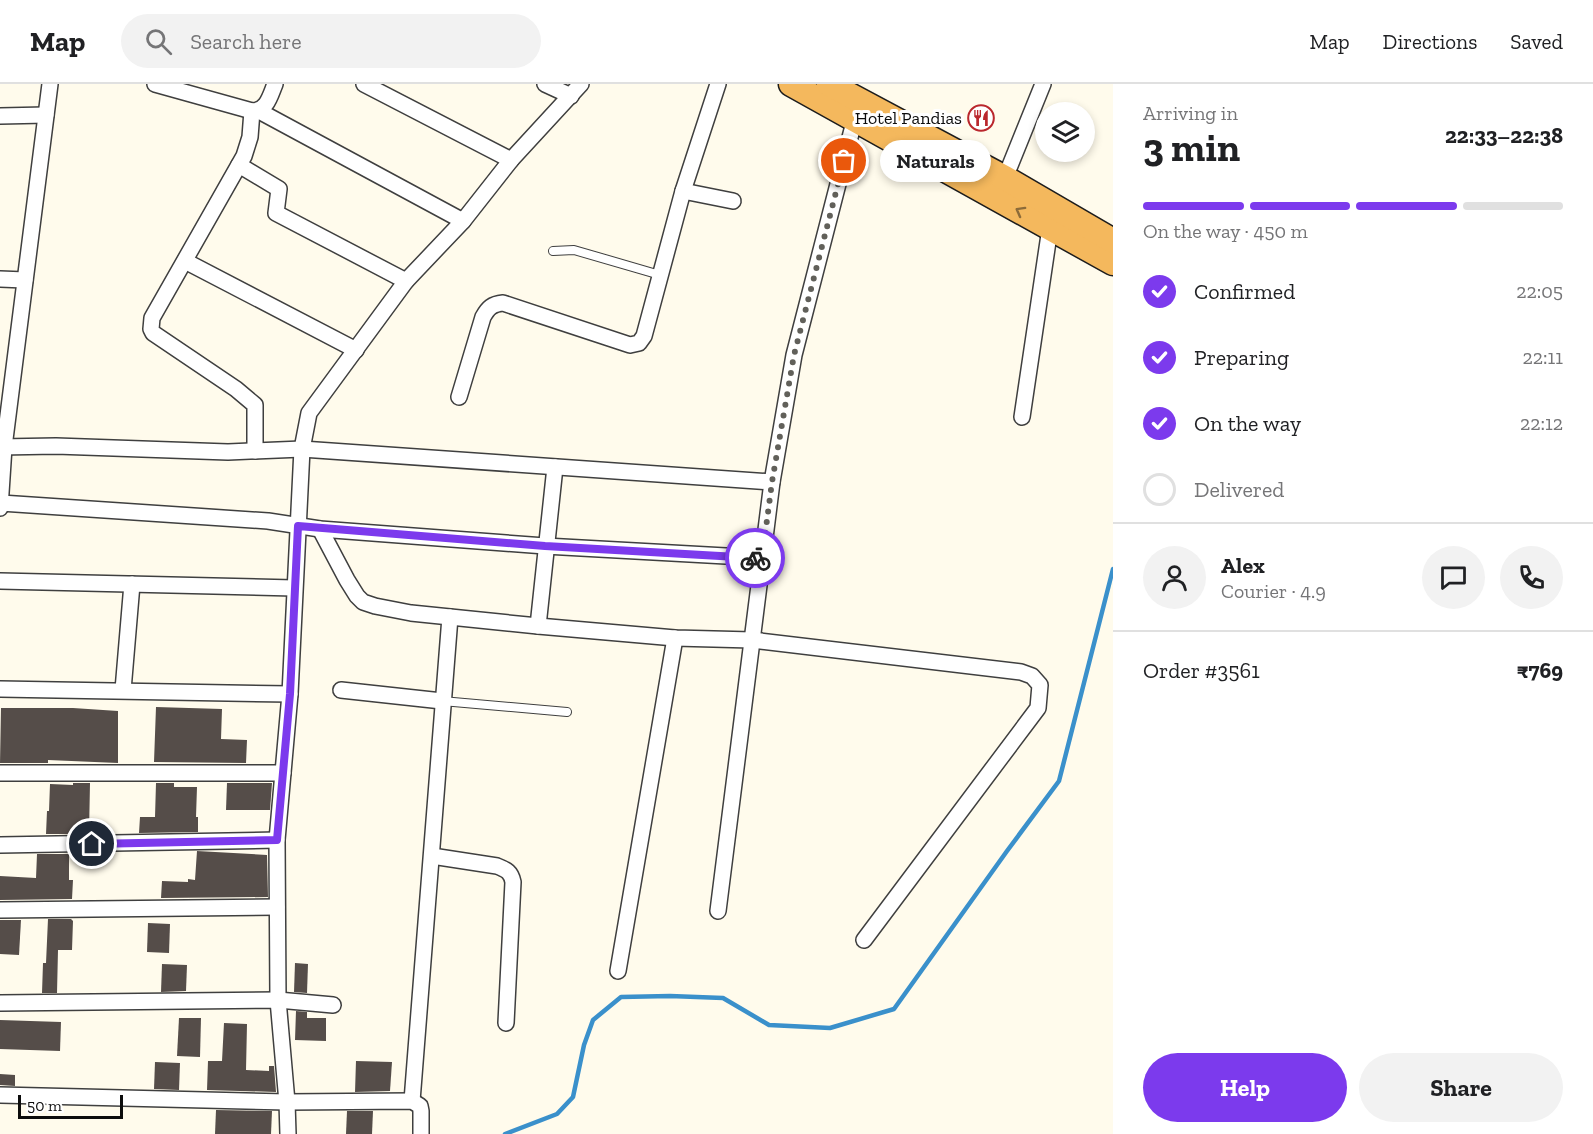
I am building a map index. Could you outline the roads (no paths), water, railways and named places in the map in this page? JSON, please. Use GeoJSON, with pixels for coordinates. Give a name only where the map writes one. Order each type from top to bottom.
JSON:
{"type":"FeatureCollection","features":[{"type":"Feature","properties":{"kind":"highway"},"geometry":{"type":"LineString","coordinates":[[791,84],[1050,228],[1111,255]]}},
{"type":"Feature","properties":{"kind":"highway"},"geometry":{"type":"LineString","coordinates":[[839,87],[1005,178],[1111,255]]}},
{"type":"Feature","properties":{"kind":"street"},"geometry":{"type":"LineString","coordinates":[[0,508],[2,447],[12,355],[25,280],[50,84]]}},
{"type":"Feature","properties":{"kind":"street"},"geometry":{"type":"LineString","coordinates":[[155,84],[255,111],[464,221]]}},
{"type":"Feature","properties":{"kind":"street"},"geometry":{"type":"LineString","coordinates":[[252,451],[255,405],[236,389],[153,333],[151,329],[152,318],[242,160],[250,137],[255,111],[268,102],[275,84]]}},
{"type":"Feature","properties":{"kind":"street"},"geometry":{"type":"LineString","coordinates":[[364,84],[511,160]]}},
{"type":"Feature","properties":{"kind":"street"},"geometry":{"type":"LineString","coordinates":[[544,84],[576,90]]}},
{"type":"Feature","properties":{"kind":"street"},"geometry":{"type":"LineString","coordinates":[[459,397],[483,317],[493,304],[503,303],[630,345],[639,343],[644,336],[683,191],[718,84]]}},
{"type":"Feature","properties":{"kind":"street"},"geometry":{"type":"LineString","coordinates":[[1005,178],[1043,84]]}},
{"type":"Feature","properties":{"kind":"street"},"geometry":{"type":"LineString","coordinates":[[288,1134],[278,1000],[277,840],[290,694],[302,449],[309,413],[406,281],[464,221],[511,160],[576,90]]}},
{"type":"Feature","properties":{"kind":"street"},"geometry":{"type":"LineString","coordinates":[[0,116],[46,115]]}},
{"type":"Feature","properties":{"kind":"street"},"geometry":{"type":"LineString","coordinates":[[718,911],[772,482],[794,355],[855,118]]}},
{"type":"Feature","properties":{"kind":"street"},"geometry":{"type":"LineString","coordinates":[[242,160],[279,189],[276,213],[406,281]]}},
{"type":"Feature","properties":{"kind":"street"},"geometry":{"type":"LineString","coordinates":[[683,191],[733,201]]}},
{"type":"Feature","properties":{"kind":"street"},"geometry":{"type":"LineString","coordinates":[[1022,417],[1050,228]]}},
{"type":"Feature","properties":{"kind":"street"},"geometry":{"type":"LineString","coordinates":[[185,261],[356,351]]}},
{"type":"Feature","properties":{"kind":"street"},"geometry":{"type":"LineString","coordinates":[[0,279],[25,280]]}},
{"type":"Feature","properties":{"kind":"street"},"geometry":{"type":"LineString","coordinates":[[2,447],[56,446],[228,452],[302,449],[772,482]]}},
{"type":"Feature","properties":{"kind":"street"},"geometry":{"type":"LineString","coordinates":[[538,626],[555,467]]}},
{"type":"Feature","properties":{"kind":"street"},"geometry":{"type":"LineString","coordinates":[[1,503],[268,521],[320,529],[545,546],[762,558]]}},
{"type":"Feature","properties":{"kind":"street"},"geometry":{"type":"LineString","coordinates":[[320,529],[347,580],[363,602],[375,606],[411,613],[538,626],[675,638],[752,640],[1021,672],[1032,676],[1040,685],[1038,708],[864,940]]}},
{"type":"Feature","properties":{"kind":"street"},"geometry":{"type":"LineString","coordinates":[[0,581],[294,588]]}},
{"type":"Feature","properties":{"kind":"street"},"geometry":{"type":"LineString","coordinates":[[123,690],[132,584]]}},
{"type":"Feature","properties":{"kind":"street"},"geometry":{"type":"LineString","coordinates":[[412,1101],[450,617]]}},
{"type":"Feature","properties":{"kind":"street"},"geometry":{"type":"LineString","coordinates":[[618,971],[675,638]]}},
{"type":"Feature","properties":{"kind":"street"},"geometry":{"type":"LineString","coordinates":[[0,689],[290,694]]}},
{"type":"Feature","properties":{"kind":"street"},"geometry":{"type":"LineString","coordinates":[[341,690],[442,701]]}},
{"type":"Feature","properties":{"kind":"street"},"geometry":{"type":"LineString","coordinates":[[0,773],[283,773]]}},
{"type":"Feature","properties":{"kind":"street"},"geometry":{"type":"LineString","coordinates":[[0,845],[277,840]]}},
{"type":"Feature","properties":{"kind":"street"},"geometry":{"type":"LineString","coordinates":[[432,856],[497,866],[511,874],[513,882],[506,1023]]}},
{"type":"Feature","properties":{"kind":"street"},"geometry":{"type":"LineString","coordinates":[[0,910],[278,907]]}},
{"type":"Feature","properties":{"kind":"street"},"geometry":{"type":"LineString","coordinates":[[0,1003],[278,1000],[333,1005]]}},
{"type":"Feature","properties":{"kind":"street"},"geometry":{"type":"LineString","coordinates":[[0,1095],[287,1102],[412,1101],[420,1106],[421,1134]]}},
{"type":"Feature","properties":{"kind":"lane"},"geometry":{"type":"LineString","coordinates":[[553,251],[574,250],[660,274]]}},
{"type":"Feature","properties":{"kind":"lane"},"geometry":{"type":"LineString","coordinates":[[442,701],[567,712]]}},
{"type":"Feature","properties":{"kind":"waterway"},"geometry":{"type":"LineString","coordinates":[[505,1134],[557,1114],[573,1097],[584,1045],[593,1020],[621,997],[723,998],[769,1025],[830,1028],[894,1009],[1059,781],[1113,569]]}},
{"type":"Feature","properties":{"kind":"place","name":"Hotel Pandias"},"geometry":{"type":"Point","coordinates":[981,118]}},
{"type":"Feature","properties":{"kind":"place","name":"Naturals"},"geometry":{"type":"Point","coordinates":[844,161]}}]}
